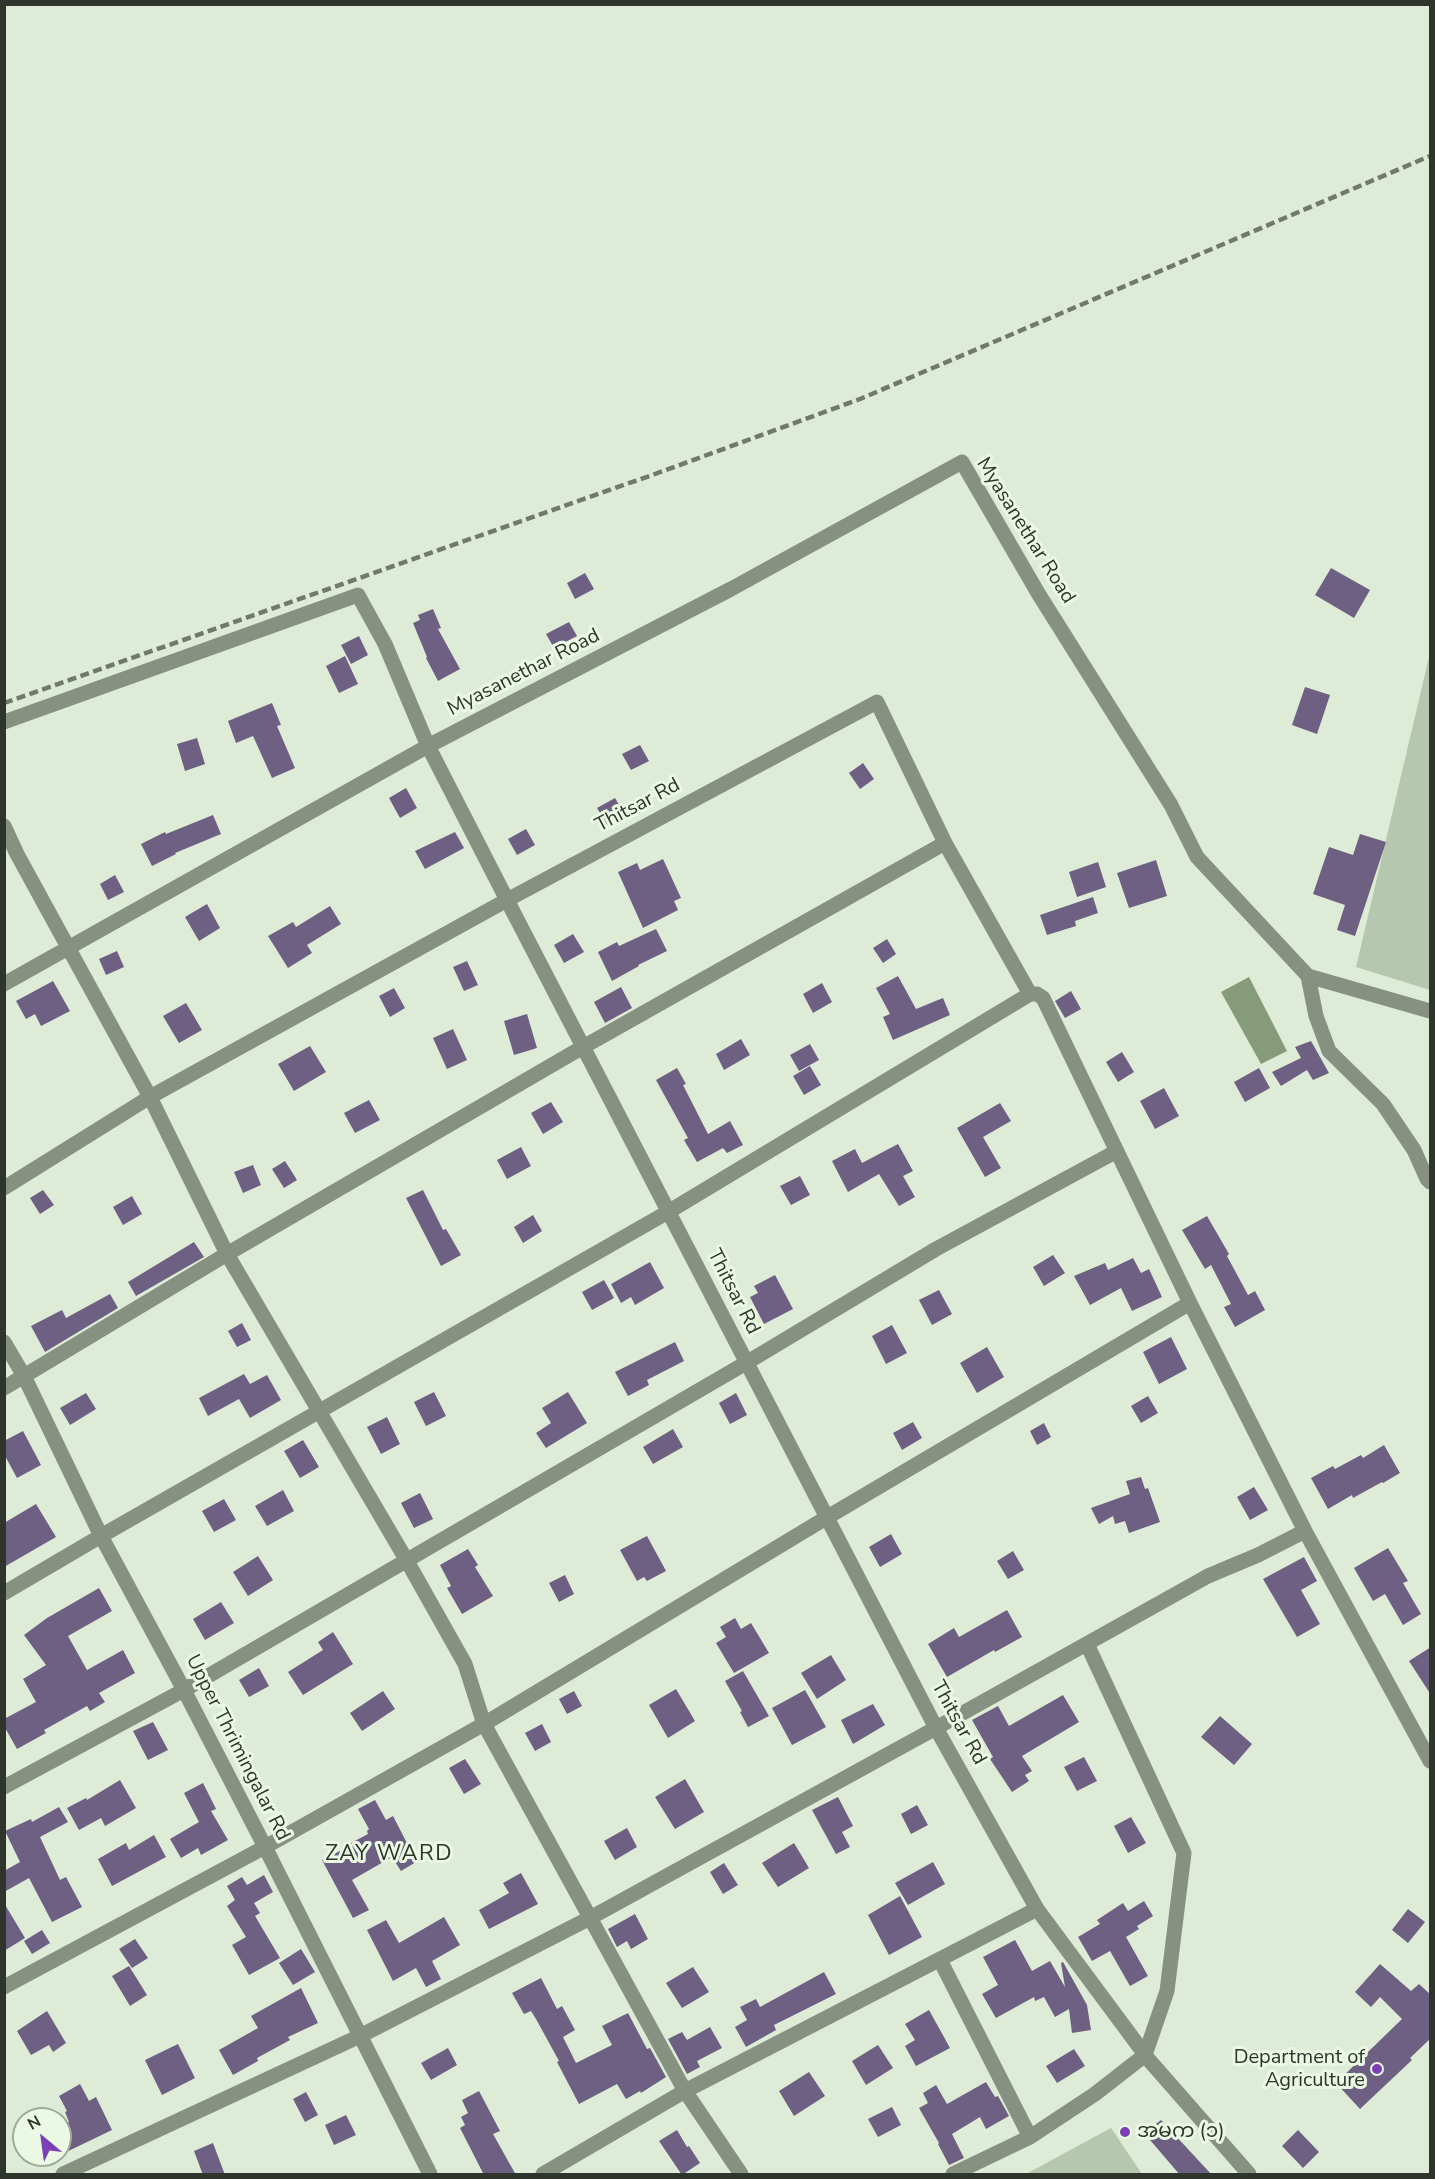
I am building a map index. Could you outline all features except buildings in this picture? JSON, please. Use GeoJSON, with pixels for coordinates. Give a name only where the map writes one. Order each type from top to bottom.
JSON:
{"type":"FeatureCollection","features":[{"type":"Feature","properties":{"kind":"street","name":"Myasanethar Road"},"geometry":{"type":"LineString","coordinates":[[428,746],[731,589],[962,462],[1038,593],[1172,805],[1197,857],[1308,976]]}},
{"type":"Feature","properties":{"kind":"street"},"geometry":{"type":"LineString","coordinates":[[4,722],[358,595],[384,644],[428,746],[507,900],[150,1097],[4,1188]]}},
{"type":"Feature","properties":{"kind":"street","name":"Thitsar Rd"},"geometry":{"type":"LineString","coordinates":[[945,843],[877,702],[507,900],[936,1728],[1037,1909],[1144,2055],[1249,2175]]}},
{"type":"Feature","properties":{"kind":"street"},"geometry":{"type":"LineString","coordinates":[[4,984],[428,746]]}},
{"type":"Feature","properties":{"kind":"street"},"geometry":{"type":"LineString","coordinates":[[4,826],[17,854],[150,1097],[227,1254],[465,1664],[484,1724],[685,2091],[741,2175]]}},
{"type":"Feature","properties":{"kind":"street"},"geometry":{"type":"LineString","coordinates":[[4,1388],[227,1254],[583,1047],[945,843],[1030,994]]}},
{"type":"Feature","properties":{"kind":"street"},"geometry":{"type":"LineString","coordinates":[[1431,1011],[1308,976],[1316,1016],[1329,1051],[1383,1104],[1414,1150],[1427,1179],[1431,1182]]}},
{"type":"Feature","properties":{"kind":"street"},"geometry":{"type":"LineString","coordinates":[[4,1593],[668,1212],[1030,994],[1037,994],[1043,998],[1305,1531],[1431,1761]]}},
{"type":"Feature","properties":{"kind":"street"},"geometry":{"type":"LineString","coordinates":[[4,1787],[184,1690],[746,1363],[936,1249],[1117,1152]]}},
{"type":"Feature","properties":{"kind":"street"},"geometry":{"type":"LineString","coordinates":[[4,1987],[265,1847],[484,1724],[826,1518],[1191,1303]]}},
{"type":"Feature","properties":{"kind":"street","name":"Upper Thrimingalar Rd"},"geometry":{"type":"LineString","coordinates":[[4,1342],[24,1376],[101,1536],[265,1847],[430,2175]]}},
{"type":"Feature","properties":{"kind":"street"},"geometry":{"type":"LineString","coordinates":[[63,2175],[360,2036],[590,1918],[1208,1576],[1258,1555],[1305,1531]]}},
{"type":"Feature","properties":{"kind":"street"},"geometry":{"type":"LineString","coordinates":[[953,2175],[1030,2137],[1095,2094],[1144,2055],[1167,1991],[1184,1853],[1087,1644]]}},
{"type":"Feature","properties":{"kind":"street"},"geometry":{"type":"LineString","coordinates":[[543,2175],[685,2091],[1037,1909]]}},
{"type":"Feature","properties":{"kind":"street"},"geometry":{"type":"LineString","coordinates":[[940,1960],[1030,2137]]}},
{"type":"Feature","properties":{"kind":"shaded area"},"geometry":{"type":"Polygon","coordinates":[[[1430,653],[1430,990],[1356,967],[1430,653]]]}},
{"type":"Feature","properties":{"kind":"shaded area"},"geometry":{"type":"Polygon","coordinates":[[[1249,977],[1287,1051],[1261,1064],[1221,992],[1249,977]]]}},
{"type":"Feature","properties":{"kind":"shaded area"},"geometry":{"type":"Polygon","coordinates":[[[1111,2128],[1142,2174],[1026,2174],[1111,2128]]]}},
{"type":"Feature","properties":{"kind":"railway"},"geometry":{"type":"LineString","coordinates":[[4,703],[655,474],[860,399],[1430,156]]}},
{"type":"Feature","properties":{"kind":"place","name":"Department of Agriculture"},"geometry":{"type":"Point","coordinates":[1377,2069]}},
{"type":"Feature","properties":{"kind":"place","name":"အမက (၁)"},"geometry":{"type":"Point","coordinates":[1125,2132]}},
{"type":"Feature","properties":{"kind":"district","name":"ZAY WARD"},"geometry":{"type":"Point","coordinates":[389,1855]}}]}
